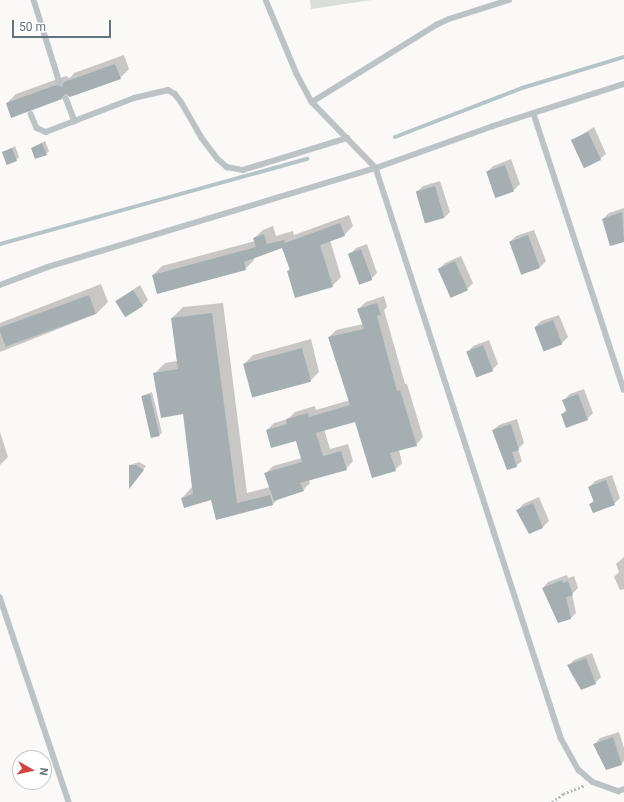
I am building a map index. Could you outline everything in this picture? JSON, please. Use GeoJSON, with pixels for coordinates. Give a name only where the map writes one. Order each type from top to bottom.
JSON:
{"type":"FeatureCollection","features":[{"type":"Feature","properties":{"kind":"lane"},"geometry":{"type":"LineString","coordinates":[[34,0],[60,83]]}},
{"type":"Feature","properties":{"kind":"lane"},"geometry":{"type":"LineString","coordinates":[[266,0],[297,74],[312,102],[376,168],[561,738],[579,770],[593,782],[618,791],[624,789]]}},
{"type":"Feature","properties":{"kind":"lane"},"geometry":{"type":"LineString","coordinates":[[312,102],[436,26],[450,19],[509,0]]}},
{"type":"Feature","properties":{"kind":"lane"},"geometry":{"type":"LineString","coordinates":[[0,285],[48,267],[376,168],[493,126],[624,84]]}},
{"type":"Feature","properties":{"kind":"lane"},"geometry":{"type":"LineString","coordinates":[[31,114],[37,128],[46,132],[134,98],[168,90],[182,103],[202,138],[218,159],[227,167],[243,170],[347,138]]}},
{"type":"Feature","properties":{"kind":"lane"},"geometry":{"type":"LineString","coordinates":[[66,98],[75,120]]}},
{"type":"Feature","properties":{"kind":"lane"},"geometry":{"type":"LineString","coordinates":[[534,114],[624,390]]}},
{"type":"Feature","properties":{"kind":"lane"},"geometry":{"type":"LineString","coordinates":[[0,597],[69,802]]}},
{"type":"Feature","properties":{"kind":"path"},"geometry":{"type":"LineString","coordinates":[[552,802],[563,794],[593,782]]}},
{"type":"Feature","properties":{"kind":"shaded area"},"geometry":{"type":"Polygon","coordinates":[[[310,0],[372,0],[311,9],[310,0]]]}},
{"type":"Feature","properties":{"kind":"building"},"geometry":{"type":"Polygon","coordinates":[[[115,64],[121,79],[70,97],[65,94],[62,99],[11,118],[6,103],[56,85],[62,87],[64,82],[115,64]]]}},
{"type":"Feature","properties":{"kind":"building"},"geometry":{"type":"Polygon","coordinates":[[[588,132],[601,160],[584,168],[571,140],[588,132]]]}},
{"type":"Feature","properties":{"kind":"building"},"geometry":{"type":"Polygon","coordinates":[[[42,143],[47,155],[35,159],[31,148],[42,143]]]}},
{"type":"Feature","properties":{"kind":"building"},"geometry":{"type":"Polygon","coordinates":[[[12,148],[17,161],[7,165],[2,152],[12,148]]]}},
{"type":"Feature","properties":{"kind":"building"},"geometry":{"type":"Polygon","coordinates":[[[505,165],[514,191],[495,198],[486,172],[505,165]]]}},
{"type":"Feature","properties":{"kind":"building"},"geometry":{"type":"Polygon","coordinates":[[[435,186],[444,218],[425,223],[416,192],[435,186]]]}},
{"type":"Feature","properties":{"kind":"building"},"geometry":{"type":"Polygon","coordinates":[[[622,212],[624,242],[610,246],[602,219],[622,212]]]}},
{"type":"Feature","properties":{"kind":"building"},"geometry":{"type":"Polygon","coordinates":[[[340,223],[345,236],[320,245],[333,287],[295,298],[287,271],[290,270],[282,248],[244,262],[246,270],[157,294],[152,275],[256,247],[253,238],[264,234],[267,244],[284,240],[285,243],[340,223]]]}},
{"type":"Feature","properties":{"kind":"building"},"geometry":{"type":"Polygon","coordinates":[[[528,235],[540,268],[521,275],[509,242],[528,235]]]}},
{"type":"Feature","properties":{"kind":"building"},"geometry":{"type":"Polygon","coordinates":[[[361,249],[372,280],[359,285],[348,254],[361,249]]]}},
{"type":"Feature","properties":{"kind":"building"},"geometry":{"type":"Polygon","coordinates":[[[455,261],[468,290],[451,298],[438,269],[455,261]]]}},
{"type":"Feature","properties":{"kind":"building"},"geometry":{"type":"Polygon","coordinates":[[[133,290],[143,306],[125,317],[115,301],[133,290]]]}},
{"type":"Feature","properties":{"kind":"building"},"geometry":{"type":"Polygon","coordinates":[[[89,295],[96,314],[6,347],[0,327],[89,295]]]}},
{"type":"Feature","properties":{"kind":"building"},"geometry":{"type":"Polygon","coordinates":[[[377,303],[381,315],[377,316],[397,391],[400,390],[417,446],[390,453],[396,471],[372,478],[355,422],[316,433],[323,456],[341,451],[347,470],[300,483],[304,491],[274,501],[264,473],[302,462],[296,441],[271,448],[266,430],[287,424],[286,419],[308,413],[309,417],[350,405],[328,337],[364,329],[357,309],[377,303]]]}},
{"type":"Feature","properties":{"kind":"building"},"geometry":{"type":"Polygon","coordinates":[[[212,313],[237,503],[270,495],[273,505],[216,520],[211,500],[184,508],[181,498],[193,494],[183,414],[161,418],[153,373],[178,369],[171,318],[212,313]]]}},
{"type":"Feature","properties":{"kind":"building"},"geometry":{"type":"Polygon","coordinates":[[[553,320],[562,344],[544,351],[534,327],[553,320]]]}},
{"type":"Feature","properties":{"kind":"building"},"geometry":{"type":"Polygon","coordinates":[[[483,345],[493,371],[476,378],[466,351],[483,345]]]}},
{"type":"Feature","properties":{"kind":"building"},"geometry":{"type":"Polygon","coordinates":[[[302,348],[311,382],[252,398],[243,364],[302,348]]]}},
{"type":"Feature","properties":{"kind":"building"},"geometry":{"type":"Polygon","coordinates":[[[150,394],[160,436],[151,438],[141,396],[150,394]]]}},
{"type":"Feature","properties":{"kind":"building"},"geometry":{"type":"Polygon","coordinates":[[[578,394],[588,420],[566,428],[561,414],[567,412],[562,400],[578,394]]]}},
{"type":"Feature","properties":{"kind":"building"},"geometry":{"type":"Polygon","coordinates":[[[511,424],[519,450],[512,452],[517,467],[507,470],[492,430],[511,424]]]}},
{"type":"Feature","properties":{"kind":"building"},"geometry":{"type":"Polygon","coordinates":[[[129,465],[136,465],[144,470],[129,489],[129,465]]]}},
{"type":"Feature","properties":{"kind":"building"},"geometry":{"type":"Polygon","coordinates":[[[606,480],[615,505],[593,513],[589,504],[594,502],[588,487],[606,480]]]}},
{"type":"Feature","properties":{"kind":"building"},"geometry":{"type":"Polygon","coordinates":[[[533,503],[543,528],[529,534],[516,510],[533,503]]]}},
{"type":"Feature","properties":{"kind":"building"},"geometry":{"type":"Polygon","coordinates":[[[562,580],[563,583],[568,581],[573,595],[566,597],[571,619],[558,623],[542,588],[562,580]]]}},
{"type":"Feature","properties":{"kind":"building"},"geometry":{"type":"Polygon","coordinates":[[[586,658],[596,684],[581,690],[567,665],[586,658]]]}},
{"type":"Feature","properties":{"kind":"building"},"geometry":{"type":"Polygon","coordinates":[[[613,737],[622,765],[606,770],[593,744],[613,737]]]}},
{"type":"Feature","properties":{"kind":"waterway"},"geometry":{"type":"LineString","coordinates":[[395,137],[522,88],[624,57]]}},
{"type":"Feature","properties":{"kind":"waterway"},"geometry":{"type":"LineString","coordinates":[[0,244],[307,159]]}}]}
